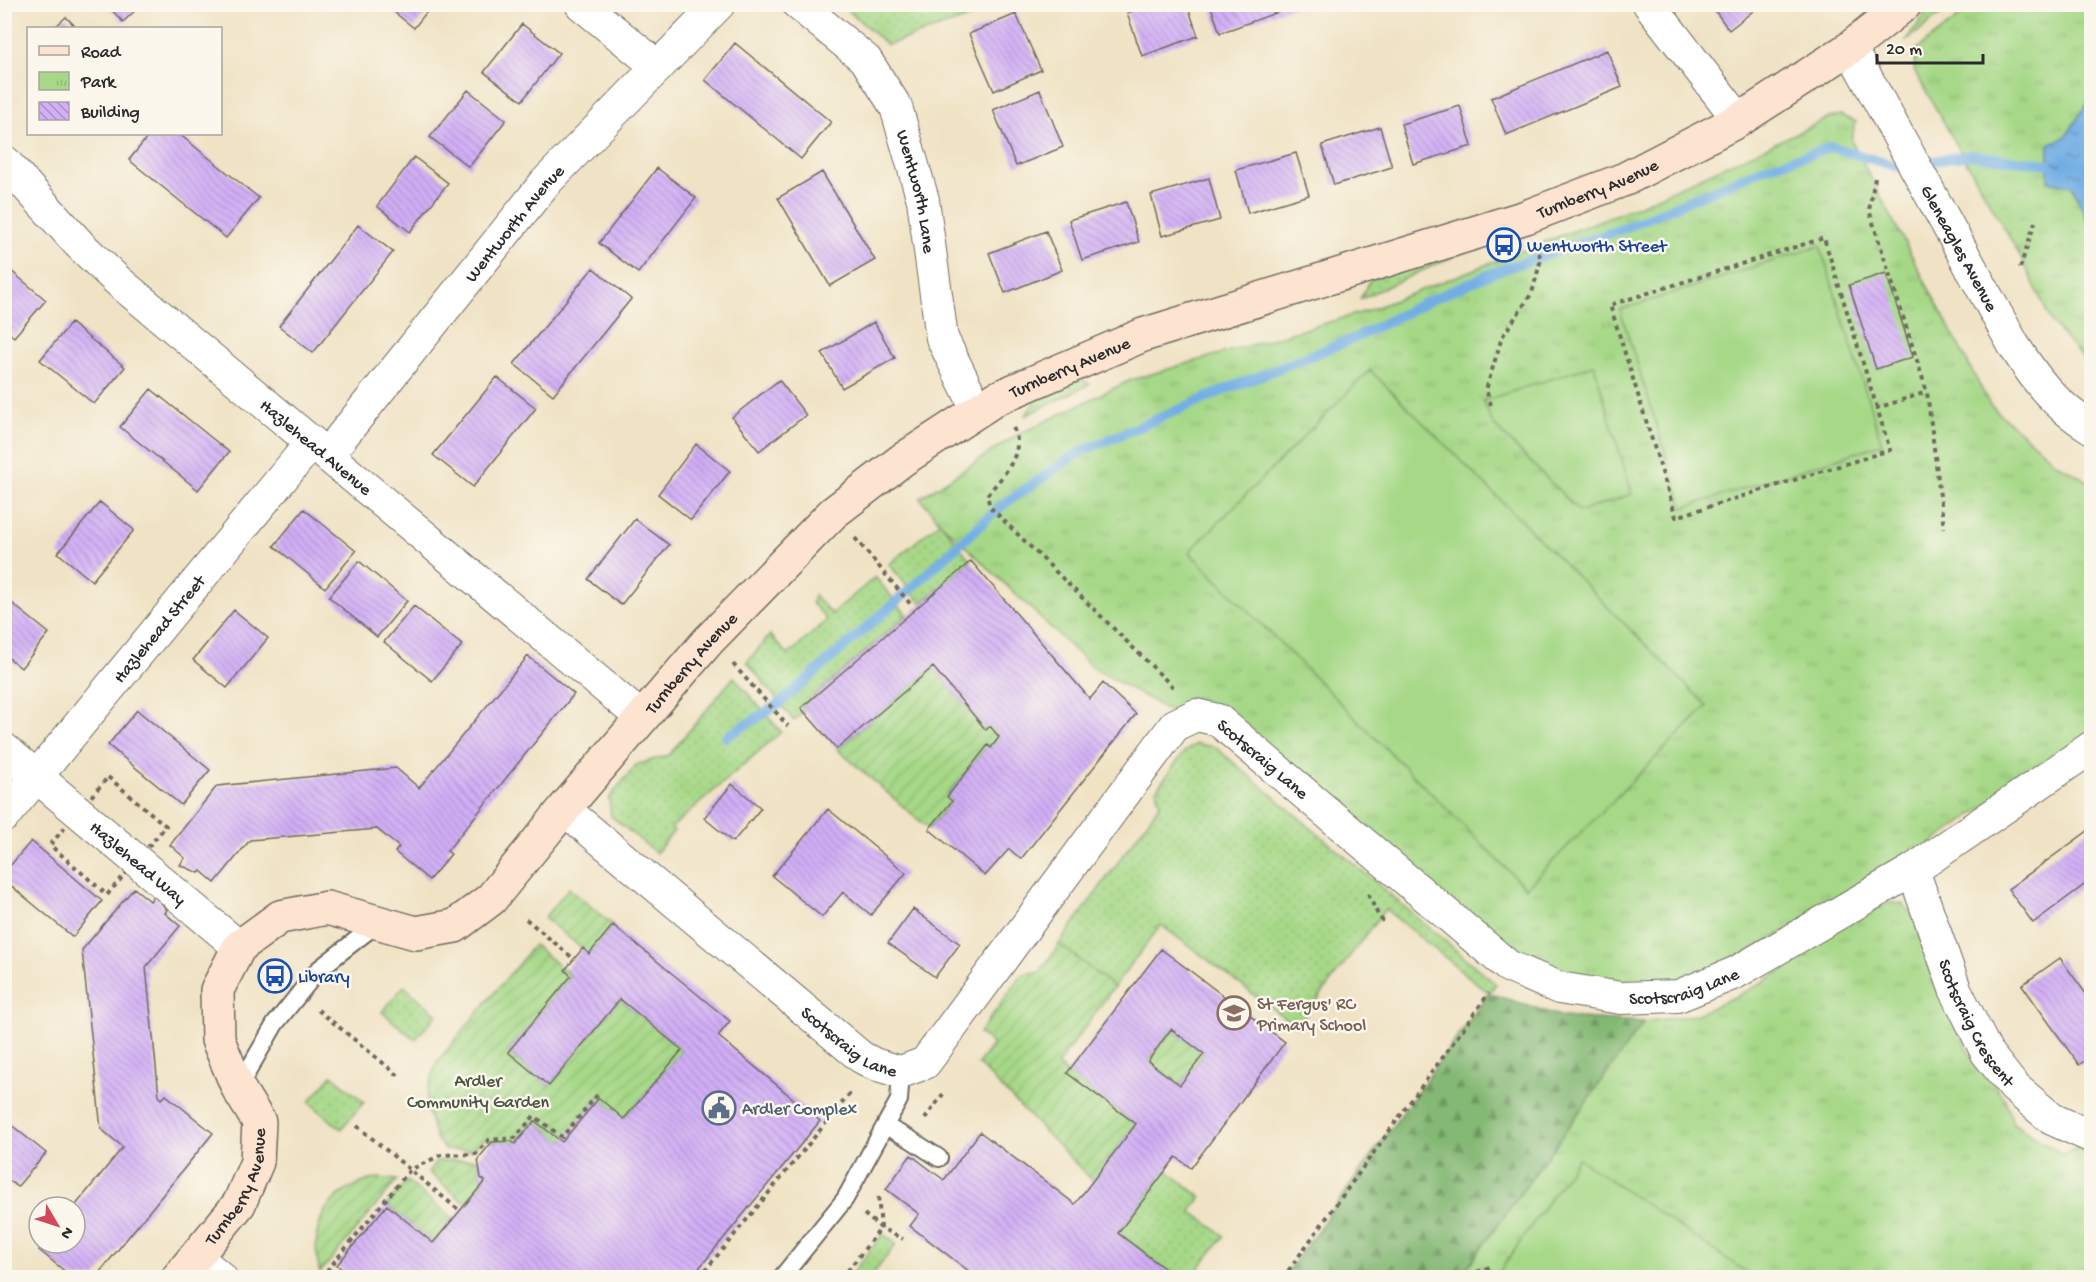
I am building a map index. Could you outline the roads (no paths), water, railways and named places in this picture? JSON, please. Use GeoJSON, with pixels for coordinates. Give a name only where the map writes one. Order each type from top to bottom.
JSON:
{"type":"FeatureCollection","features":[{"type":"Feature","properties":{"kind":"street"},"geometry":{"type":"LineString","coordinates":[[581,4],[658,67]]}},
{"type":"Feature","properties":{"kind":"street","name":"Wentworth Avenue"},"geometry":{"type":"LineString","coordinates":[[320,449],[545,183],[719,4]]}},
{"type":"Feature","properties":{"kind":"street","name":"Wentworth Lane"},"geometry":{"type":"LineString","coordinates":[[798,4],[866,60],[896,106],[923,200],[942,338],[987,404]]}},
{"type":"Feature","properties":{"kind":"street"},"geometry":{"type":"LineString","coordinates":[[1649,4],[1740,120]]}},
{"type":"Feature","properties":{"kind":"street","name":"Turnberry Avenue"},"geometry":{"type":"LineString","coordinates":[[187,1267],[239,1204],[257,1162],[259,1122],[238,1088],[218,1040],[216,990],[239,947],[280,917],[327,908],[416,933],[455,926],[491,899],[564,809],[708,641],[834,513],[902,460],[987,404],[1143,335],[1526,217],[1625,179],[1740,120],[1850,48],[1905,4]]}},
{"type":"Feature","properties":{"kind":"street","name":"Gleneagles Avenue"},"geometry":{"type":"LineString","coordinates":[[1850,48],[2013,344],[2036,381],[2070,415],[2091,428]]}},
{"type":"Feature","properties":{"kind":"street","name":"Hazlehead Avenue"},"geometry":{"type":"LineString","coordinates":[[4,161],[80,245],[118,281],[642,718]]}},
{"type":"Feature","properties":{"kind":"street","name":"Hazlehead Street"},"geometry":{"type":"LineString","coordinates":[[4,816],[320,449]]}},
{"type":"Feature","properties":{"kind":"street","name":"Scotscraig Lane"},"geometry":{"type":"LineString","coordinates":[[564,809],[861,1057],[887,1068],[926,1064],[1175,725],[1196,715],[1218,720],[1508,966],[1559,988],[1621,998],[1678,996],[1736,973],[1913,870],[2091,747]]}},
{"type":"Feature","properties":{"kind":"street","name":"Hazlehead Way"},"geometry":{"type":"LineString","coordinates":[[4,748],[239,947]]}},
{"type":"Feature","properties":{"kind":"street","name":"Scotscraig Crescent"},"geometry":{"type":"LineString","coordinates":[[1913,870],[1955,988],[1987,1053],[2014,1088],[2052,1119],[2091,1137]]}},
{"type":"Feature","properties":{"kind":"street"},"geometry":{"type":"LineString","coordinates":[[187,1267],[221,1278]]}},
{"type":"Feature","properties":{"kind":"lane"},"geometry":{"type":"LineString","coordinates":[[238,1088],[275,1023],[319,969],[378,923]]}},
{"type":"Feature","properties":{"kind":"lane"},"geometry":{"type":"LineString","coordinates":[[781,1278],[845,1199],[899,1100],[887,1068]]}},
{"type":"Feature","properties":{"kind":"lane"},"geometry":{"type":"LineString","coordinates":[[885,1126],[939,1158]]}},
{"type":"Feature","properties":{"kind":"water"},"geometry":{"type":"Polygon","coordinates":[[[2091,98],[2091,228],[2072,186],[2048,181],[2049,144],[2066,136],[2091,98]]]}},
{"type":"Feature","properties":{"kind":"waterway"},"geometry":{"type":"LineString","coordinates":[[726,737],[779,704],[1001,506],[1080,452],[1227,389],[1355,338],[1424,303],[1495,272],[1625,228],[1767,167],[1832,147],[1898,167],[1969,155],[2048,164]]}},
{"type":"Feature","properties":{"kind":"place","name":"Wentworth Street"},"geometry":{"type":"Point","coordinates":[1504,245]}},
{"type":"Feature","properties":{"kind":"place","name":"Library"},"geometry":{"type":"Point","coordinates":[275,976]}},
{"type":"Feature","properties":{"kind":"place","name":"St Fergus' RC Primary School"},"geometry":{"type":"Point","coordinates":[1234,1013]}},
{"type":"Feature","properties":{"kind":"place","name":"Ardler Complex"},"geometry":{"type":"Point","coordinates":[719,1108]}},
{"type":"Feature","properties":{"kind":"park label","name":"Ardler Community Garden"},"geometry":{"type":"Point","coordinates":[478,1090]}}]}
